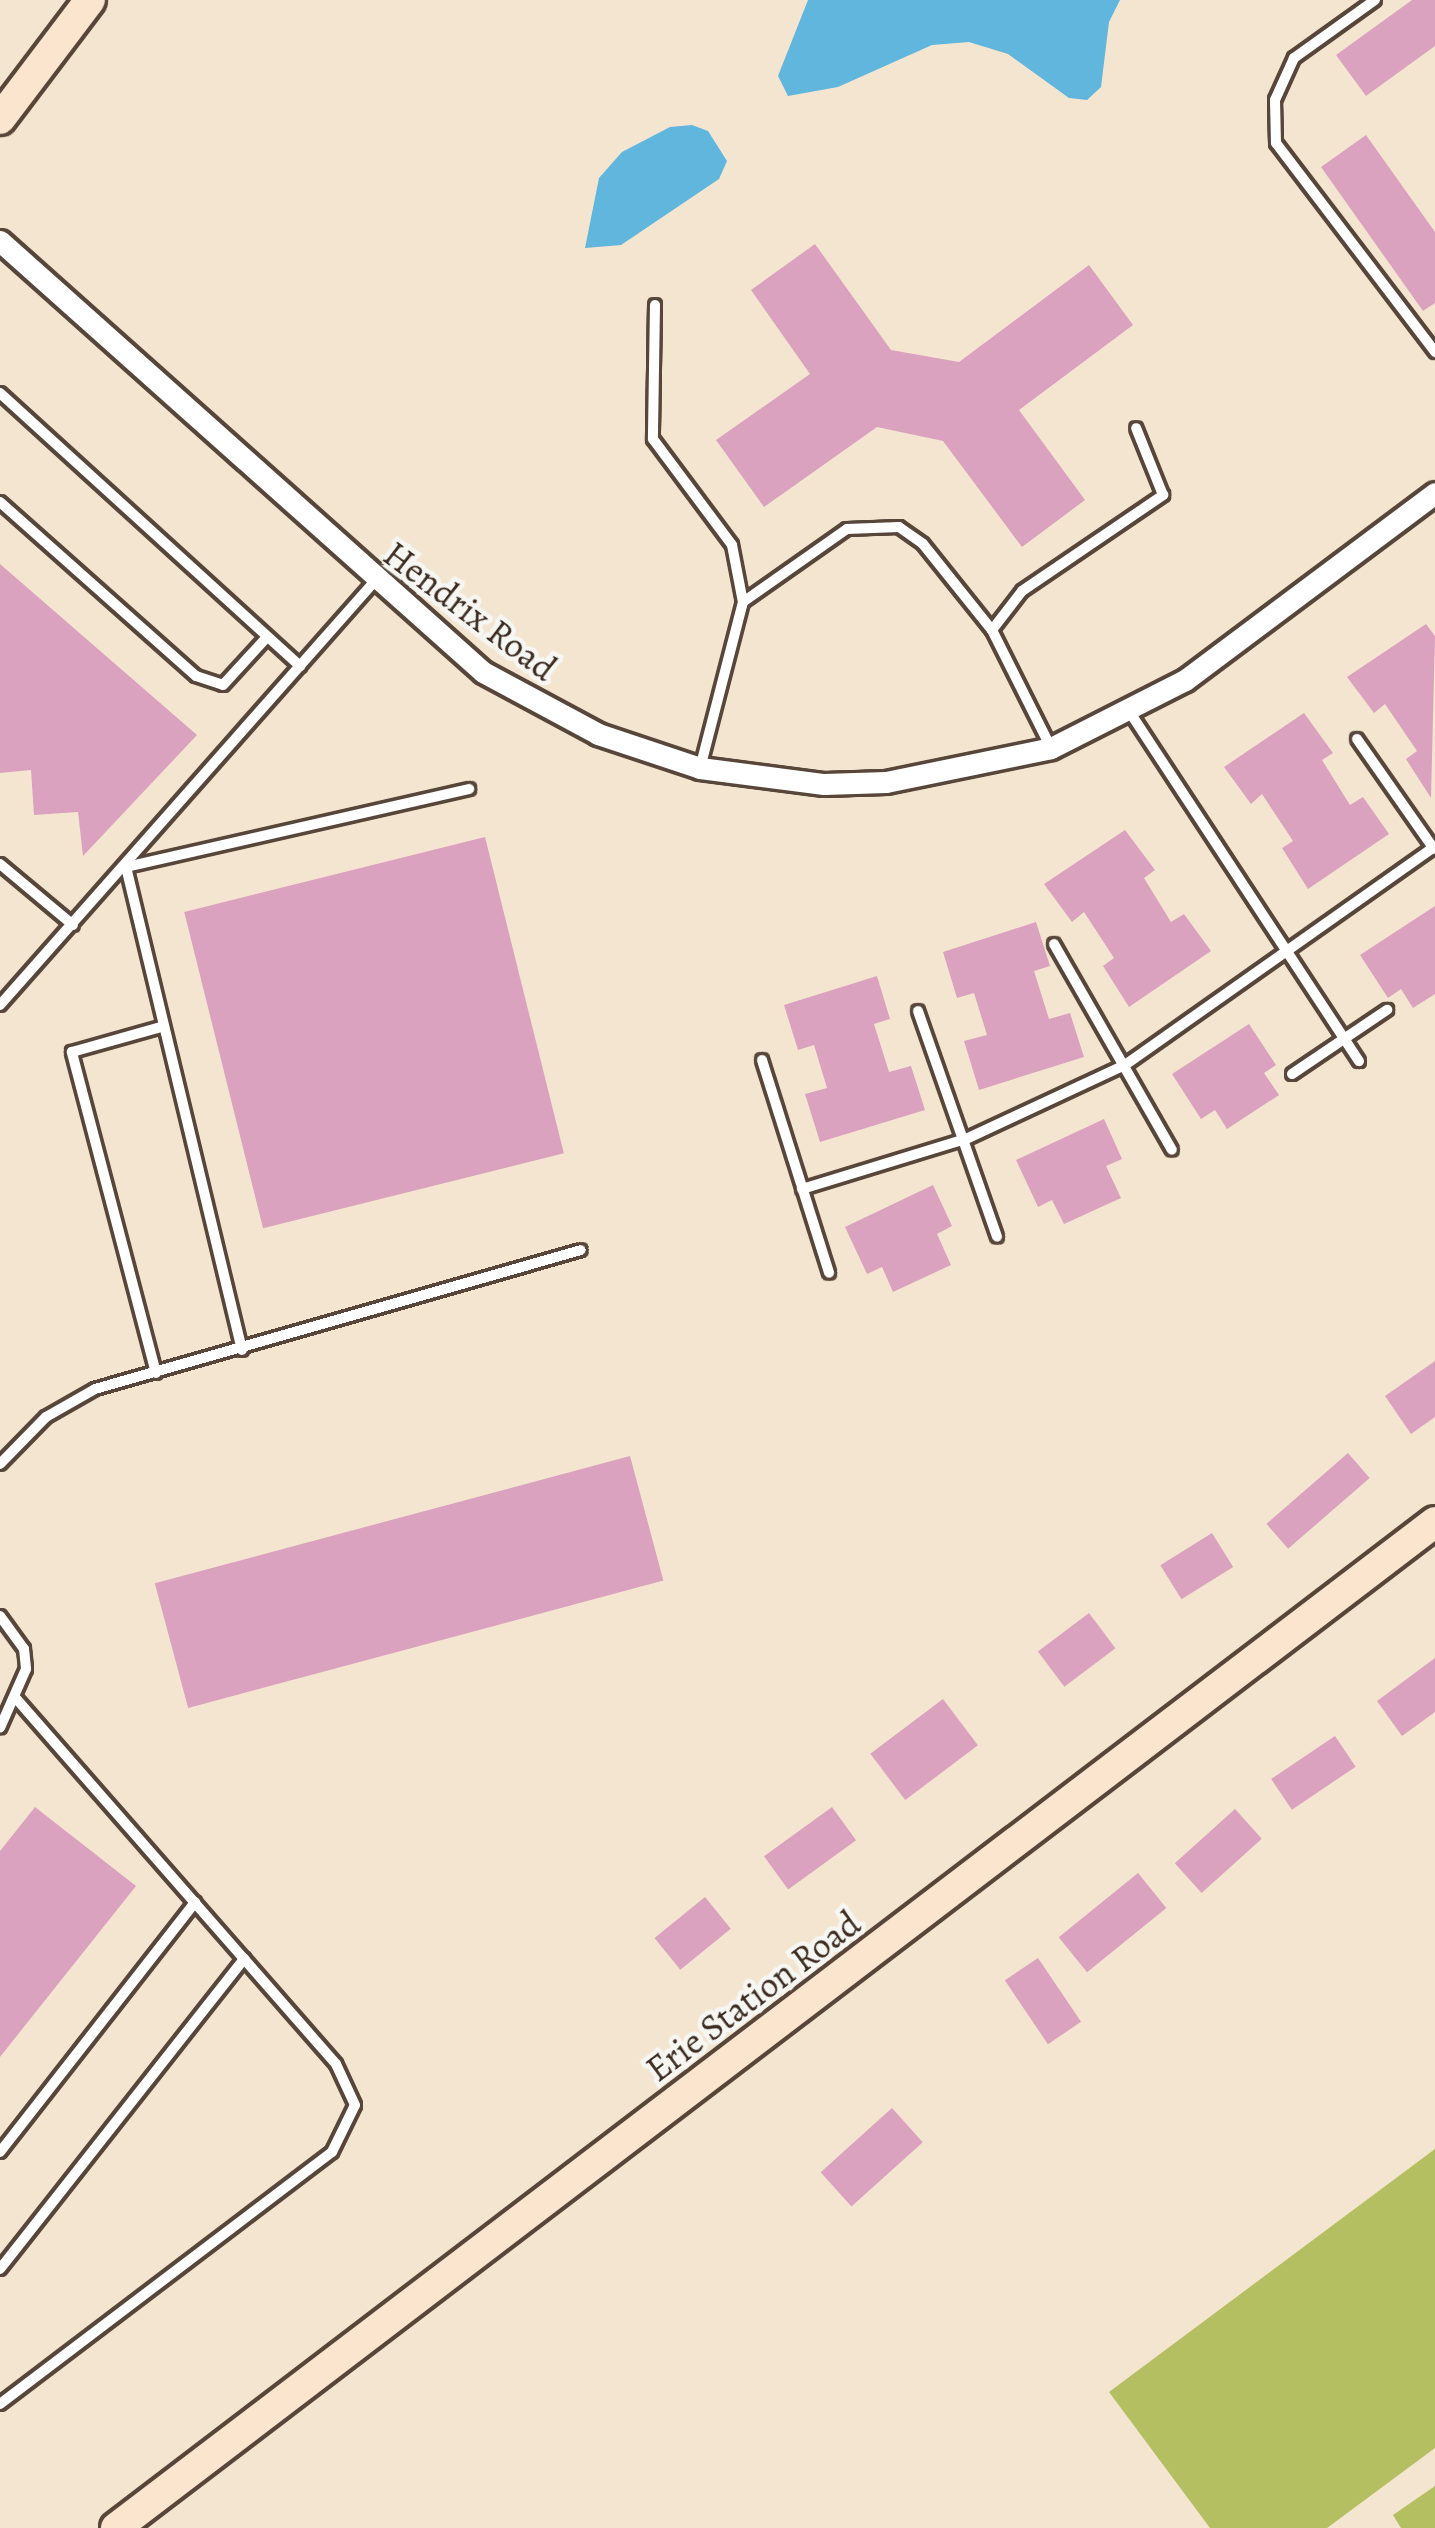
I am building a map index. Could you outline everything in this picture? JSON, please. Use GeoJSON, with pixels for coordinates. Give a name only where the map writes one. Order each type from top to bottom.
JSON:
{"type":"FeatureCollection","features":[{"type":"Feature","properties":{"kind":"main road"},"geometry":{"type":"LineString","coordinates":[[0,119],[90,0]]}},
{"type":"Feature","properties":{"kind":"main road","name":"Erie Station Road"},"geometry":{"type":"LineString","coordinates":[[116,2528],[1435,1522]]}},
{"type":"Feature","properties":{"kind":"street","name":"Hendrix Road"},"geometry":{"type":"LineString","coordinates":[[0,241],[374,582],[529,702],[700,768],[824,784],[886,782],[1051,748],[1129,711],[1286,608],[1435,493]]}},
{"type":"Feature","properties":{"kind":"lane"},"geometry":{"type":"LineString","coordinates":[[1375,0],[1294,58],[1275,100],[1276,142],[1435,352]]}},
{"type":"Feature","properties":{"kind":"lane"},"geometry":{"type":"LineString","coordinates":[[655,304],[653,439],[732,545],[743,602],[700,768]]}},
{"type":"Feature","properties":{"kind":"lane"},"geometry":{"type":"LineString","coordinates":[[0,393],[300,666]]}},
{"type":"Feature","properties":{"kind":"lane"},"geometry":{"type":"LineString","coordinates":[[992,630],[1022,591],[1163,495],[1136,428]]}},
{"type":"Feature","properties":{"kind":"lane"},"geometry":{"type":"LineString","coordinates":[[0,502],[196,676],[223,685],[267,637]]}},
{"type":"Feature","properties":{"kind":"lane"},"geometry":{"type":"LineString","coordinates":[[743,602],[847,529],[899,527],[922,544],[992,630],[1051,748]]}},
{"type":"Feature","properties":{"kind":"lane"},"geometry":{"type":"LineString","coordinates":[[0,1005],[374,582]]}},
{"type":"Feature","properties":{"kind":"lane"},"geometry":{"type":"LineString","coordinates":[[1129,711],[1359,1061]]}},
{"type":"Feature","properties":{"kind":"lane"},"geometry":{"type":"LineString","coordinates":[[802,1189],[967,1139],[1125,1065],[1434,848],[1357,739]]}},
{"type":"Feature","properties":{"kind":"lane"},"geometry":{"type":"LineString","coordinates":[[126,867],[470,789]]}},
{"type":"Feature","properties":{"kind":"lane"},"geometry":{"type":"LineString","coordinates":[[0,864],[73,925]]}},
{"type":"Feature","properties":{"kind":"lane"},"geometry":{"type":"LineString","coordinates":[[126,867],[242,1350]]}},
{"type":"Feature","properties":{"kind":"lane"},"geometry":{"type":"LineString","coordinates":[[1054,944],[1172,1150]]}},
{"type":"Feature","properties":{"kind":"lane"},"geometry":{"type":"LineString","coordinates":[[1292,1074],[1388,1010]]}},
{"type":"Feature","properties":{"kind":"lane"},"geometry":{"type":"LineString","coordinates":[[918,1012],[967,1139],[997,1237]]}},
{"type":"Feature","properties":{"kind":"lane"},"geometry":{"type":"LineString","coordinates":[[156,1373],[72,1052],[161,1027]]}},
{"type":"Feature","properties":{"kind":"lane"},"geometry":{"type":"LineString","coordinates":[[762,1060],[829,1274]]}},
{"type":"Feature","properties":{"kind":"lane"},"geometry":{"type":"LineString","coordinates":[[0,1464],[46,1418],[95,1389],[580,1250]]}},
{"type":"Feature","properties":{"kind":"lane"},"geometry":{"type":"LineString","coordinates":[[0,1616],[26,1655],[16,1700],[0,1728]]}},
{"type":"Feature","properties":{"kind":"lane"},"geometry":{"type":"LineString","coordinates":[[0,2404],[345,2139],[355,2105],[336,2064],[16,1700]]}},
{"type":"Feature","properties":{"kind":"lane"},"geometry":{"type":"LineString","coordinates":[[0,2152],[195,1902]]}},
{"type":"Feature","properties":{"kind":"lane"},"geometry":{"type":"LineString","coordinates":[[0,2269],[244,1959]]}},
{"type":"Feature","properties":{"kind":"green space"},"geometry":{"type":"Polygon","coordinates":[[[1435,2149],[1435,2448],[1327,2528],[1210,2528],[1109,2392],[1435,2149]]]}},
{"type":"Feature","properties":{"kind":"green space"},"geometry":{"type":"Polygon","coordinates":[[[1435,2486],[1435,2528],[1401,2528],[1393,2515],[1435,2486]]]}},
{"type":"Feature","properties":{"kind":"water"},"geometry":{"type":"Polygon","coordinates":[[[808,0],[1120,0],[1109,22],[1101,87],[1087,100],[1069,98],[1008,54],[969,42],[932,45],[838,87],[788,96],[778,76],[808,0]]]}},
{"type":"Feature","properties":{"kind":"water"},"geometry":{"type":"Polygon","coordinates":[[[692,125],[708,131],[727,161],[719,179],[621,245],[585,248],[599,178],[622,152],[670,127],[692,125]]]}},
{"type":"Feature","properties":{"kind":"building"},"geometry":{"type":"Polygon","coordinates":[[[1412,0],[1435,0],[1435,46],[1366,96],[1336,55],[1412,0]]]}},
{"type":"Feature","properties":{"kind":"building"},"geometry":{"type":"Polygon","coordinates":[[[1366,135],[1435,232],[1435,303],[1423,311],[1321,167],[1366,135]]]}},
{"type":"Feature","properties":{"kind":"building"},"geometry":{"type":"Polygon","coordinates":[[[815,244],[891,350],[959,362],[1089,265],[1133,325],[1019,410],[1085,500],[1022,547],[943,441],[877,427],[764,507],[716,440],[810,374],[751,290],[815,244]]]}},
{"type":"Feature","properties":{"kind":"building"},"geometry":{"type":"Polygon","coordinates":[[[0,564],[197,735],[83,856],[78,812],[34,815],[31,770],[0,773],[0,564]]]}},
{"type":"Feature","properties":{"kind":"building"},"geometry":{"type":"Polygon","coordinates":[[[1426,624],[1435,636],[1431,798],[1406,759],[1417,751],[1385,704],[1374,713],[1347,677],[1426,624]]]}},
{"type":"Feature","properties":{"kind":"building"},"geometry":{"type":"Polygon","coordinates":[[[1304,713],[1333,753],[1322,760],[1350,805],[1363,797],[1389,834],[1308,889],[1282,848],[1293,841],[1262,794],[1251,804],[1224,767],[1304,713]]]}},
{"type":"Feature","properties":{"kind":"building"},"geometry":{"type":"Polygon","coordinates":[[[1125,830],[1155,870],[1144,878],[1171,922],[1184,914],[1211,951],[1129,1007],[1103,966],[1114,958],[1084,912],[1072,922],[1044,884],[1125,830]]]}},
{"type":"Feature","properties":{"kind":"building"},"geometry":{"type":"Polygon","coordinates":[[[485,837],[564,1153],[263,1228],[184,912],[485,837]]]}},
{"type":"Feature","properties":{"kind":"building"},"geometry":{"type":"Polygon","coordinates":[[[1435,906],[1435,994],[1413,1008],[1401,989],[1388,998],[1360,955],[1435,906]]]}},
{"type":"Feature","properties":{"kind":"building"},"geometry":{"type":"Polygon","coordinates":[[[1036,922],[1050,966],[1034,971],[1049,1019],[1070,1013],[1084,1057],[979,1090],[964,1041],[987,1035],[974,993],[957,998],[943,952],[1036,922]]]}},
{"type":"Feature","properties":{"kind":"building"},"geometry":{"type":"Polygon","coordinates":[[[877,976],[890,1019],[874,1024],[889,1072],[911,1066],[925,1110],[820,1142],[805,1094],[827,1088],[814,1045],[798,1050],[784,1005],[877,976]]]}},
{"type":"Feature","properties":{"kind":"building"},"geometry":{"type":"Polygon","coordinates":[[[1249,1024],[1276,1065],[1264,1073],[1279,1095],[1227,1129],[1215,1110],[1201,1119],[1172,1074],[1249,1024]]]}},
{"type":"Feature","properties":{"kind":"building"},"geometry":{"type":"Polygon","coordinates":[[[1104,1119],[1122,1159],[1106,1166],[1121,1198],[1064,1224],[1052,1200],[1038,1207],[1016,1160],[1104,1119]]]}},
{"type":"Feature","properties":{"kind":"building"},"geometry":{"type":"Polygon","coordinates":[[[933,1185],[952,1226],[937,1234],[951,1265],[893,1292],[882,1267],[867,1274],[845,1227],[933,1185]]]}},
{"type":"Feature","properties":{"kind":"building"},"geometry":{"type":"Polygon","coordinates":[[[1435,1361],[1435,1417],[1411,1434],[1385,1396],[1435,1361]]]}},
{"type":"Feature","properties":{"kind":"building"},"geometry":{"type":"Polygon","coordinates":[[[1348,1453],[1370,1478],[1288,1549],[1266,1524],[1348,1453]]]}},
{"type":"Feature","properties":{"kind":"building"},"geometry":{"type":"Polygon","coordinates":[[[630,1456],[663,1581],[188,1708],[155,1583],[630,1456]]]}},
{"type":"Feature","properties":{"kind":"building"},"geometry":{"type":"Polygon","coordinates":[[[1212,1533],[1233,1567],[1181,1599],[1160,1565],[1212,1533]]]}},
{"type":"Feature","properties":{"kind":"building"},"geometry":{"type":"Polygon","coordinates":[[[1089,1613],[1115,1648],[1064,1687],[1038,1652],[1089,1613]]]}},
{"type":"Feature","properties":{"kind":"building"},"geometry":{"type":"Polygon","coordinates":[[[1435,1658],[1435,1712],[1402,1736],[1377,1701],[1435,1658]]]}},
{"type":"Feature","properties":{"kind":"building"},"geometry":{"type":"Polygon","coordinates":[[[943,1699],[978,1745],[905,1800],[870,1754],[943,1699]]]}},
{"type":"Feature","properties":{"kind":"building"},"geometry":{"type":"Polygon","coordinates":[[[1335,1736],[1356,1767],[1292,1810],[1271,1779],[1335,1736]]]}},
{"type":"Feature","properties":{"kind":"building"},"geometry":{"type":"Polygon","coordinates":[[[35,1807],[136,1886],[0,2057],[0,1851],[35,1807]]]}},
{"type":"Feature","properties":{"kind":"building"},"geometry":{"type":"Polygon","coordinates":[[[832,1807],[856,1840],[788,1890],[764,1856],[832,1807]]]}},
{"type":"Feature","properties":{"kind":"building"},"geometry":{"type":"Polygon","coordinates":[[[1235,1809],[1262,1839],[1202,1893],[1175,1863],[1235,1809]]]}},
{"type":"Feature","properties":{"kind":"building"},"geometry":{"type":"Polygon","coordinates":[[[1138,1873],[1166,1908],[1087,1972],[1059,1937],[1138,1873]]]}},
{"type":"Feature","properties":{"kind":"building"},"geometry":{"type":"Polygon","coordinates":[[[705,1897],[731,1929],[680,1970],[654,1938],[705,1897]]]}},
{"type":"Feature","properties":{"kind":"building"},"geometry":{"type":"Polygon","coordinates":[[[1038,1958],[1081,2022],[1048,2044],[1005,1980],[1038,1958]]]}},
{"type":"Feature","properties":{"kind":"building"},"geometry":{"type":"Polygon","coordinates":[[[892,2108],[923,2142],[851,2206],[821,2172],[892,2108]]]}}]}
